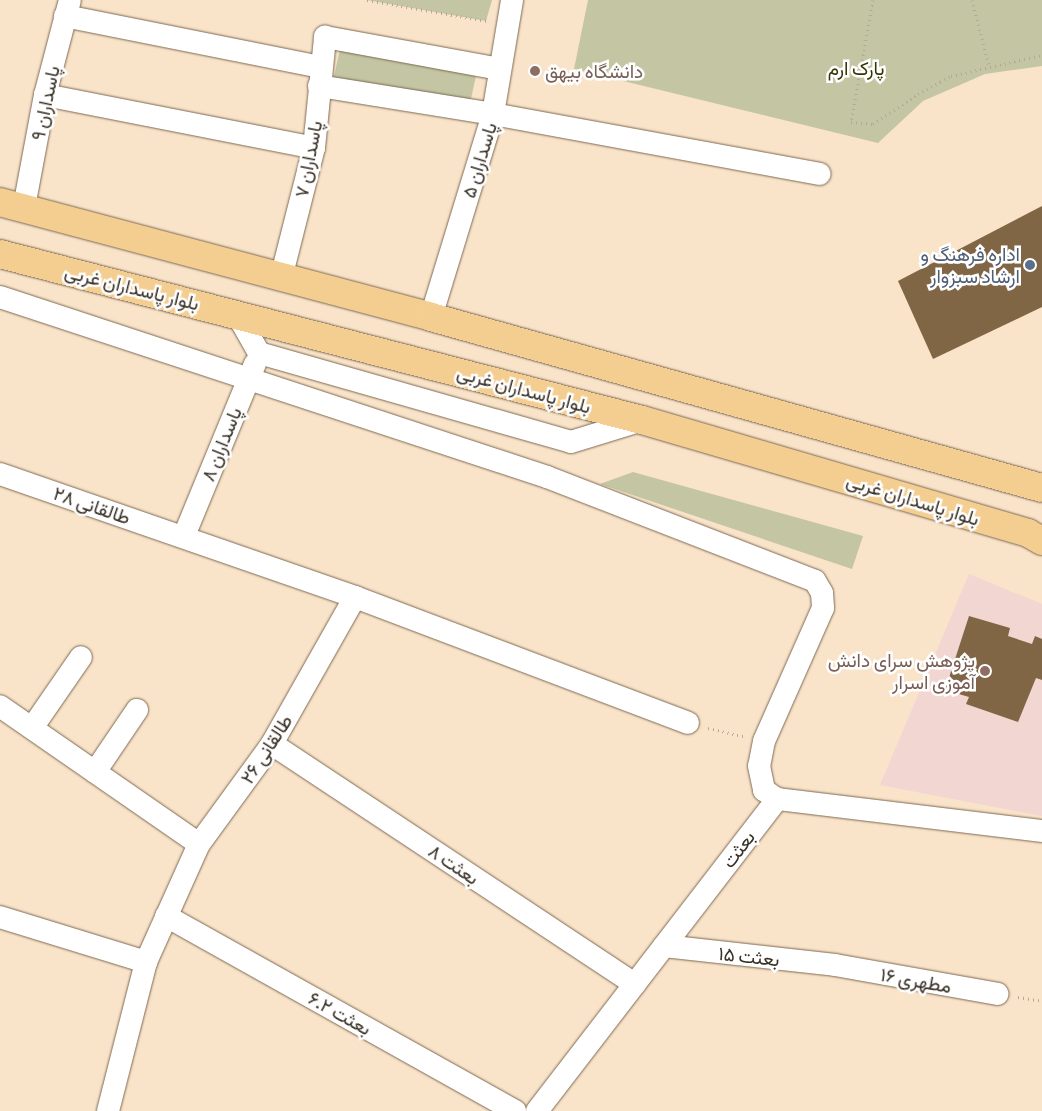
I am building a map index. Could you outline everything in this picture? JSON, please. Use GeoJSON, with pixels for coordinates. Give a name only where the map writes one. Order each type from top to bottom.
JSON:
{"type":"FeatureCollection","features":[{"type":"Feature","properties":{"kind":"main road"},"geometry":{"type":"LineString","coordinates":[[12,204],[431,317],[1042,488]]}},
{"type":"Feature","properties":{"kind":"main road","name":"بلوار پاسداران غربی"},"geometry":{"type":"LineString","coordinates":[[0,254],[642,420],[1028,533],[1042,541]]}},
{"type":"Feature","properties":{"kind":"street","name":"پاسداران ۵"},"geometry":{"type":"LineString","coordinates":[[431,317],[493,114],[512,0]]}},
{"type":"Feature","properties":{"kind":"street"},"geometry":{"type":"LineString","coordinates":[[67,8],[320,77],[493,114],[820,174]]}},
{"type":"Feature","properties":{"kind":"street","name":"پاسداران ۹"},"geometry":{"type":"LineString","coordinates":[[12,204],[45,95],[67,8]]}},
{"type":"Feature","properties":{"kind":"street","name":"پاسداران ۷"},"geometry":{"type":"LineString","coordinates":[[282,278],[314,148],[324,37],[499,70]]}},
{"type":"Feature","properties":{"kind":"street"},"geometry":{"type":"LineString","coordinates":[[45,95],[314,148]]}},
{"type":"Feature","properties":{"kind":"street"},"geometry":{"type":"LineString","coordinates":[[0,297],[547,477],[815,581],[822,592],[822,608],[764,741],[759,766],[764,790],[777,799],[1042,831]]}},
{"type":"Feature","properties":{"kind":"street"},"geometry":{"type":"LineString","coordinates":[[237,314],[259,353],[571,442],[642,420]]}},
{"type":"Feature","properties":{"kind":"street","name":"پاسداران ۸"},"geometry":{"type":"LineString","coordinates":[[184,536],[259,353]]}},
{"type":"Feature","properties":{"kind":"street","name":"طالقانی ۲۸"},"geometry":{"type":"LineString","coordinates":[[0,474],[184,536]]}},
{"type":"Feature","properties":{"kind":"street"},"geometry":{"type":"LineString","coordinates":[[184,536],[355,597],[688,723]]}},
{"type":"Feature","properties":{"kind":"street","name":"طالقانی ۲۶"},"geometry":{"type":"LineString","coordinates":[[108,1111],[146,962],[199,844],[272,744],[355,597]]}},
{"type":"Feature","properties":{"kind":"street"},"geometry":{"type":"LineString","coordinates":[[32,728],[82,657]]}},
{"type":"Feature","properties":{"kind":"street"},"geometry":{"type":"LineString","coordinates":[[0,706],[199,844]]}},
{"type":"Feature","properties":{"kind":"street"},"geometry":{"type":"LineString","coordinates":[[95,772],[137,710]]}},
{"type":"Feature","properties":{"kind":"street","name":"بعثت ۸"},"geometry":{"type":"LineString","coordinates":[[272,744],[635,984]]}},
{"type":"Feature","properties":{"kind":"street","name":"بعثت"},"geometry":{"type":"LineString","coordinates":[[538,1111],[777,799]]}},
{"type":"Feature","properties":{"kind":"street","name":"بعثت ۶.۲"},"geometry":{"type":"LineString","coordinates":[[166,916],[515,1111]]}},
{"type":"Feature","properties":{"kind":"street"},"geometry":{"type":"LineString","coordinates":[[0,917],[146,962]]}},
{"type":"Feature","properties":{"kind":"street","name":"بعثت ۱۵"},"geometry":{"type":"LineString","coordinates":[[664,946],[835,965]]}},
{"type":"Feature","properties":{"kind":"street","name":"مطهری ۱۶"},"geometry":{"type":"LineString","coordinates":[[835,965],[997,994]]}},
{"type":"Feature","properties":{"kind":"path"},"geometry":{"type":"LineString","coordinates":[[367,0],[486,21]]}},
{"type":"Feature","properties":{"kind":"path"},"geometry":{"type":"LineString","coordinates":[[873,0],[851,122],[873,124],[918,94],[952,76],[988,66],[1042,55]]}},
{"type":"Feature","properties":{"kind":"path"},"geometry":{"type":"LineString","coordinates":[[972,0],[988,66]]}},
{"type":"Feature","properties":{"kind":"path"},"geometry":{"type":"LineString","coordinates":[[688,723],[764,741]]}},
{"type":"Feature","properties":{"kind":"shaded area","name":"پژوهش سرای دانش آموزی اسرار"},"geometry":{"type":"Polygon","coordinates":[[[969,574],[1042,604],[1042,816],[880,785],[969,574]]]}},
{"type":"Feature","properties":{"kind":"green space"},"geometry":{"type":"Polygon","coordinates":[[[367,0],[492,0],[486,21],[367,0]]]}},
{"type":"Feature","properties":{"kind":"green space","name":"پارک ارم"},"geometry":{"type":"Polygon","coordinates":[[[588,0],[1042,0],[1042,66],[985,74],[923,101],[878,143],[574,69],[588,0]]]}},
{"type":"Feature","properties":{"kind":"green space"},"geometry":{"type":"Polygon","coordinates":[[[341,45],[477,71],[469,108],[333,81],[341,45]]]}},
{"type":"Feature","properties":{"kind":"green space"},"geometry":{"type":"Polygon","coordinates":[[[633,472],[863,536],[852,569],[600,484],[633,472]]]}},
{"type":"Feature","properties":{"kind":"building"},"geometry":{"type":"Polygon","coordinates":[[[1042,206],[1042,307],[933,359],[898,281],[1042,206]]]}},
{"type":"Feature","properties":{"kind":"building"},"geometry":{"type":"Polygon","coordinates":[[[969,616],[1010,628],[1008,636],[1032,644],[1035,636],[1042,639],[1042,680],[1036,678],[1018,722],[966,704],[969,697],[945,690],[969,616]]]}},
{"type":"Feature","properties":{"kind":"place","name":"دانشگاه بیهق"},"geometry":{"type":"Point","coordinates":[535,71]}},
{"type":"Feature","properties":{"kind":"place","name":"اداره فرهنگ و ارشاد سبزوار"},"geometry":{"type":"Point","coordinates":[1030,265]}},
{"type":"Feature","properties":{"kind":"place","name":"پژوهش سرای دانش آموزی اسرار"},"geometry":{"type":"Point","coordinates":[985,671]}}]}
